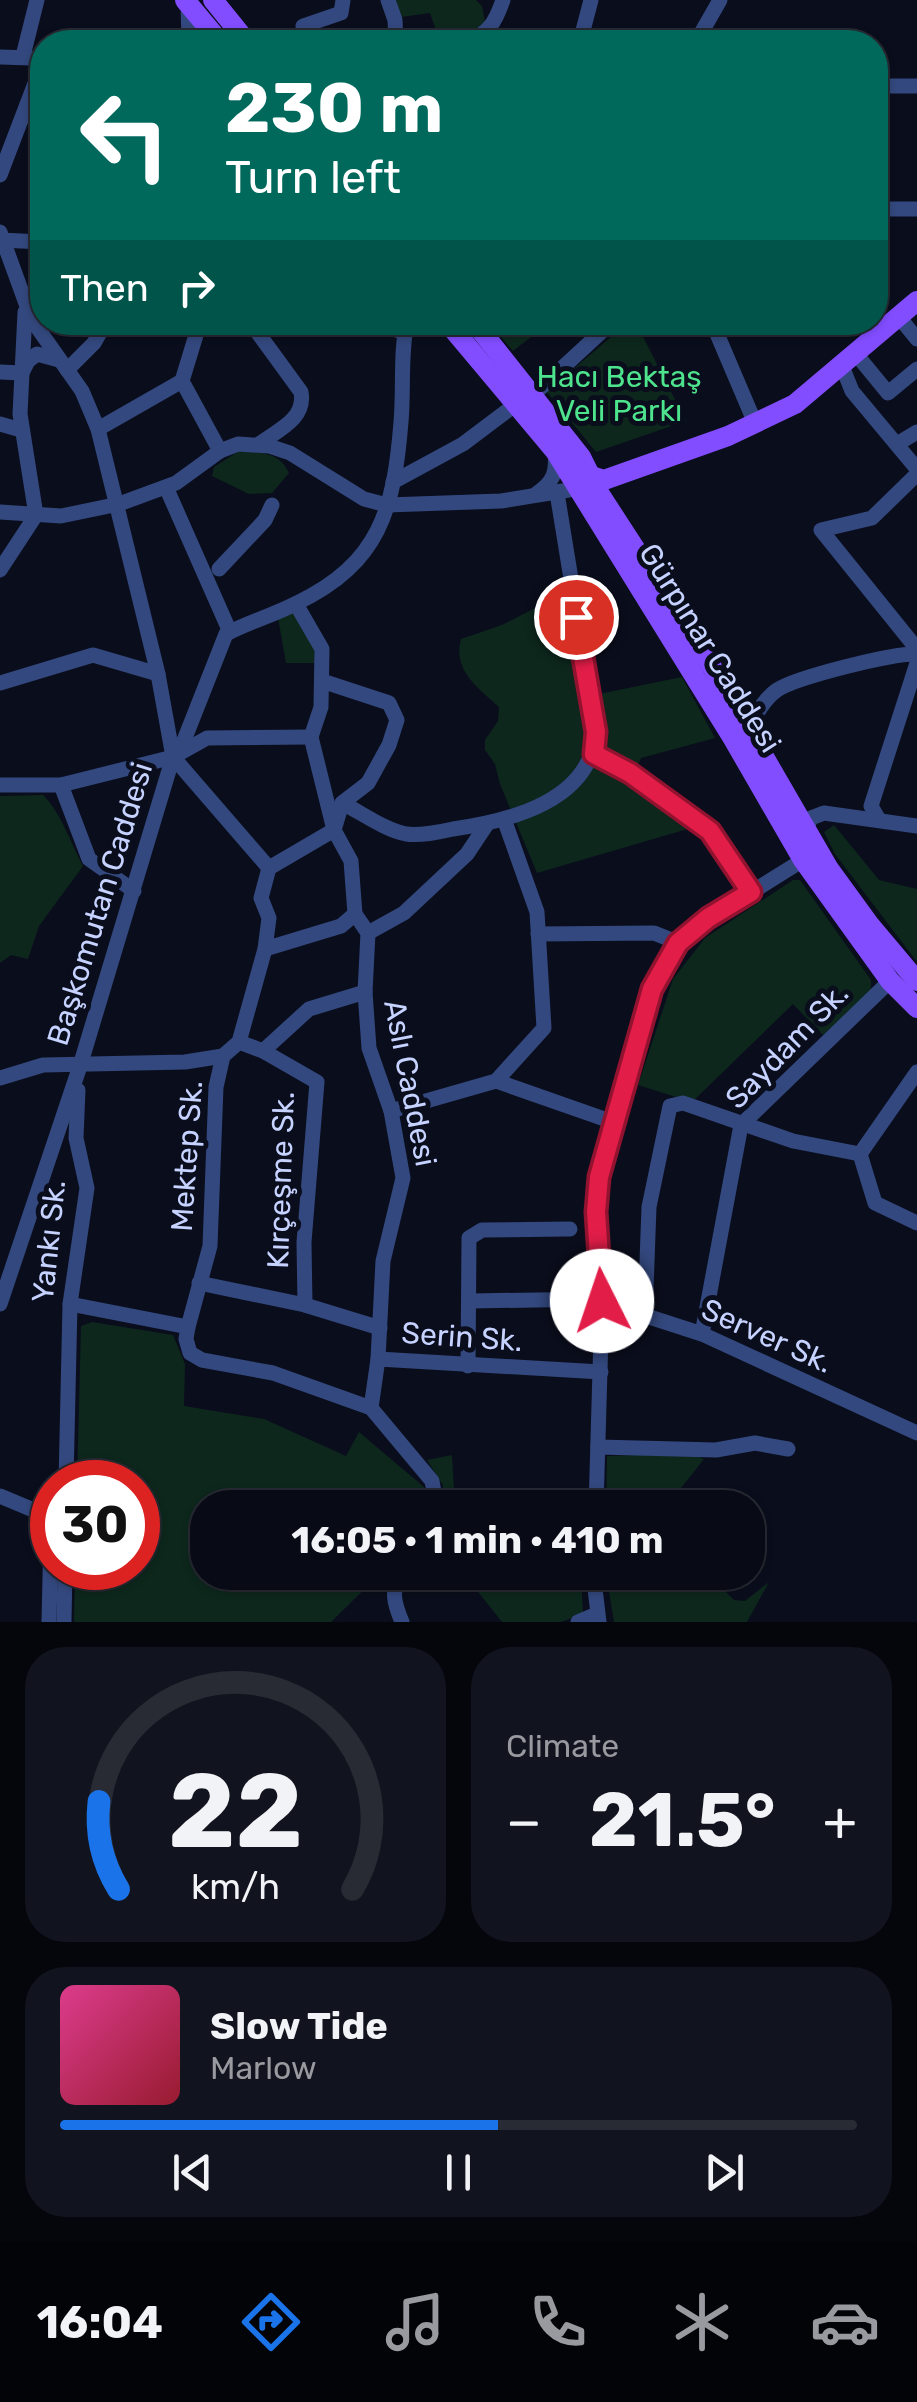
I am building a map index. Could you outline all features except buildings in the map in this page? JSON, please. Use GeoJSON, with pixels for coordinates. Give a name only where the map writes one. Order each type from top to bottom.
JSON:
{"type":"FeatureCollection","features":[{"type":"Feature","properties":{"kind":"main road"},"geometry":{"type":"LineString","coordinates":[[213,0],[237,30]]}},
{"type":"Feature","properties":{"kind":"main road"},"geometry":{"type":"LineString","coordinates":[[186,2],[210,30]]}},
{"type":"Feature","properties":{"kind":"main road"},"geometry":{"type":"LineString","coordinates":[[888,326],[917,302]]}},
{"type":"Feature","properties":{"kind":"main road","name":"Gürpınar Caddesi"},"geometry":{"type":"LineString","coordinates":[[461,335],[525,399]]}},
{"type":"Feature","properties":{"kind":"main road","name":"Gürpınar Caddesi"},"geometry":{"type":"LineString","coordinates":[[483,335],[525,399],[614,516],[848,896],[917,981]]}},
{"type":"Feature","properties":{"kind":"main road"},"geometry":{"type":"LineString","coordinates":[[581,471],[635,469],[756,423],[795,404],[878,335]]}},
{"type":"Feature","properties":{"kind":"main road"},"geometry":{"type":"LineString","coordinates":[[581,471],[702,446]]}},
{"type":"Feature","properties":{"kind":"main road"},"geometry":{"type":"LineString","coordinates":[[614,516],[616,500],[635,469]]}},
{"type":"Feature","properties":{"kind":"main road","name":"Gürpınar Caddesi"},"geometry":{"type":"LineString","coordinates":[[581,471],[592,514],[732,737],[802,860],[890,980],[917,1008]]}},
{"type":"Feature","properties":{"kind":"street"},"geometry":{"type":"LineString","coordinates":[[23,56],[37,0]]}},
{"type":"Feature","properties":{"kind":"street"},"geometry":{"type":"LineString","coordinates":[[303,26],[341,13],[343,0]]}},
{"type":"Feature","properties":{"kind":"street"},"geometry":{"type":"LineString","coordinates":[[388,0],[395,30]]}},
{"type":"Feature","properties":{"kind":"street"},"geometry":{"type":"LineString","coordinates":[[489,30],[496,22],[503,0]]}},
{"type":"Feature","properties":{"kind":"street"},"geometry":{"type":"LineString","coordinates":[[583,30],[591,0]]}},
{"type":"Feature","properties":{"kind":"street"},"geometry":{"type":"LineString","coordinates":[[703,30],[720,0]]}},
{"type":"Feature","properties":{"kind":"street"},"geometry":{"type":"LineString","coordinates":[[186,2],[188,30]]}},
{"type":"Feature","properties":{"kind":"street"},"geometry":{"type":"LineString","coordinates":[[0,57],[30,59]]}},
{"type":"Feature","properties":{"kind":"street"},"geometry":{"type":"LineString","coordinates":[[888,86],[917,86]]}},
{"type":"Feature","properties":{"kind":"street"},"geometry":{"type":"LineString","coordinates":[[0,175],[30,95]]}},
{"type":"Feature","properties":{"kind":"street"},"geometry":{"type":"LineString","coordinates":[[888,211],[917,210]]}},
{"type":"Feature","properties":{"kind":"street"},"geometry":{"type":"LineString","coordinates":[[0,570],[36,515],[21,430],[26,336],[23,297],[1,237],[30,241]]}},
{"type":"Feature","properties":{"kind":"street","name":"Başkomutan Caddesi"},"geometry":{"type":"LineString","coordinates":[[23,297],[30,312]]}},
{"type":"Feature","properties":{"kind":"street"},"geometry":{"type":"LineString","coordinates":[[899,317],[917,339]]}},
{"type":"Feature","properties":{"kind":"street","name":"Başkomutan Caddesi"},"geometry":{"type":"LineString","coordinates":[[0,1304],[80,1066],[173,758],[158,674],[98,428],[82,391],[41,335]]}},
{"type":"Feature","properties":{"kind":"street"},"geometry":{"type":"LineString","coordinates":[[22,373],[37,354],[63,365],[94,343],[99,335]]}},
{"type":"Feature","properties":{"kind":"street"},"geometry":{"type":"LineString","coordinates":[[98,428],[182,381],[196,335]]}},
{"type":"Feature","properties":{"kind":"street"},"geometry":{"type":"LineString","coordinates":[[259,335],[303,400],[296,418],[259,444]]}},
{"type":"Feature","properties":{"kind":"street"},"geometry":{"type":"LineString","coordinates":[[173,758],[183,744],[230,632],[296,604],[360,560],[374,540],[387,505],[399,446],[406,335]]}},
{"type":"Feature","properties":{"kind":"street"},"geometry":{"type":"LineString","coordinates":[[393,482],[463,444],[525,399],[599,335]]}},
{"type":"Feature","properties":{"kind":"street"},"geometry":{"type":"LineString","coordinates":[[718,335],[756,423]]}},
{"type":"Feature","properties":{"kind":"street"},"geometry":{"type":"LineString","coordinates":[[849,360],[888,392],[917,369]]}},
{"type":"Feature","properties":{"kind":"street"},"geometry":{"type":"LineString","coordinates":[[849,360],[852,391],[917,471],[872,518],[821,530],[917,652]]}},
{"type":"Feature","properties":{"kind":"street"},"geometry":{"type":"LineString","coordinates":[[0,372],[22,373]]}},
{"type":"Feature","properties":{"kind":"street"},"geometry":{"type":"LineString","coordinates":[[182,381],[220,452]]}},
{"type":"Feature","properties":{"kind":"street"},"geometry":{"type":"LineString","coordinates":[[0,424],[21,430]]}},
{"type":"Feature","properties":{"kind":"street"},"geometry":{"type":"LineString","coordinates":[[897,444],[917,432]]}},
{"type":"Feature","properties":{"kind":"street"},"geometry":{"type":"LineString","coordinates":[[0,512],[73,515],[119,504],[186,477],[238,444],[259,444],[290,453],[364,499],[387,505],[558,499],[592,514]]}},
{"type":"Feature","properties":{"kind":"street"},"geometry":{"type":"LineString","coordinates":[[530,498],[552,480],[557,467],[581,471]]}},
{"type":"Feature","properties":{"kind":"street"},"geometry":{"type":"LineString","coordinates":[[530,498],[562,488],[581,471]]}},
{"type":"Feature","properties":{"kind":"street"},"geometry":{"type":"LineString","coordinates":[[166,487],[230,632]]}},
{"type":"Feature","properties":{"kind":"street"},"geometry":{"type":"LineString","coordinates":[[342,803],[408,834],[487,824],[558,796],[582,772],[594,754],[594,715],[558,499]]}},
{"type":"Feature","properties":{"kind":"street"},"geometry":{"type":"LineString","coordinates":[[219,569],[265,520],[272,504]]}},
{"type":"Feature","properties":{"kind":"street"},"geometry":{"type":"LineString","coordinates":[[296,604],[322,649],[322,707],[311,737],[334,830],[351,861],[355,914],[368,932],[404,913],[467,854],[487,824]]}},
{"type":"Feature","properties":{"kind":"street"},"geometry":{"type":"LineString","coordinates":[[748,728],[768,698],[786,686],[898,653],[917,652]]}},
{"type":"Feature","properties":{"kind":"street"},"geometry":{"type":"LineString","coordinates":[[0,684],[93,655],[158,674]]}},
{"type":"Feature","properties":{"kind":"street"},"geometry":{"type":"LineString","coordinates":[[879,820],[871,806],[917,663]]}},
{"type":"Feature","properties":{"kind":"street"},"geometry":{"type":"LineString","coordinates":[[239,1042],[266,949],[269,918],[262,898],[269,868],[334,830],[342,803],[368,783],[389,745],[397,720],[389,702],[322,681]]}},
{"type":"Feature","properties":{"kind":"street"},"geometry":{"type":"LineString","coordinates":[[0,786],[61,785],[173,758],[207,738],[311,737]]}},
{"type":"Feature","properties":{"kind":"street"},"geometry":{"type":"LineString","coordinates":[[594,754],[630,773],[710,831],[751,892]]}},
{"type":"Feature","properties":{"kind":"street"},"geometry":{"type":"LineString","coordinates":[[173,758],[269,868]]}},
{"type":"Feature","properties":{"kind":"street"},"geometry":{"type":"LineString","coordinates":[[61,785],[89,860],[134,891]]}},
{"type":"Feature","properties":{"kind":"street"},"geometry":{"type":"LineString","coordinates":[[788,800],[804,811],[917,826]]}},
{"type":"Feature","properties":{"kind":"street"},"geometry":{"type":"LineString","coordinates":[[802,860],[804,830],[810,818],[824,812]]}},
{"type":"Feature","properties":{"kind":"street"},"geometry":{"type":"LineString","coordinates":[[390,1111],[496,1081],[544,1028],[537,912],[504,819]]}},
{"type":"Feature","properties":{"kind":"street"},"geometry":{"type":"LineString","coordinates":[[597,1490],[602,1301],[596,1194],[652,989],[678,943],[708,918],[802,860]]}},
{"type":"Feature","properties":{"kind":"street"},"geometry":{"type":"LineString","coordinates":[[802,860],[848,896]]}},
{"type":"Feature","properties":{"kind":"street"},"geometry":{"type":"LineString","coordinates":[[266,949],[341,926],[355,914]]}},
{"type":"Feature","properties":{"kind":"street","name":"Aslı Caddesi"},"geometry":{"type":"LineString","coordinates":[[368,932],[365,992],[369,1048],[390,1111],[403,1178],[382,1261],[372,1408]]}},
{"type":"Feature","properties":{"kind":"street"},"geometry":{"type":"LineString","coordinates":[[538,934],[654,933],[678,943]]}},
{"type":"Feature","properties":{"kind":"street","name":"Saydam Sk."},"geometry":{"type":"LineString","coordinates":[[702,1334],[742,1125],[890,980]]}},
{"type":"Feature","properties":{"kind":"street"},"geometry":{"type":"LineString","coordinates":[[263,1050],[309,1009],[365,992]]}},
{"type":"Feature","properties":{"kind":"street","name":"Kırçeşme Sk."},"geometry":{"type":"LineString","coordinates":[[239,1042],[263,1050],[317,1082],[304,1242],[305,1305]]}},
{"type":"Feature","properties":{"kind":"street","name":"Mektep Sk."},"geometry":{"type":"LineString","coordinates":[[188,1327],[210,1246],[216,1086],[223,1056],[239,1042]]}},
{"type":"Feature","properties":{"kind":"street"},"geometry":{"type":"LineString","coordinates":[[0,1078],[34,1066],[185,1062],[223,1056]]}},
{"type":"Feature","properties":{"kind":"street","name":"Yankı Sk."},"geometry":{"type":"LineString","coordinates":[[66,1460],[70,1304],[87,1188],[75,1122],[80,1066]]}},
{"type":"Feature","properties":{"kind":"street"},"geometry":{"type":"LineString","coordinates":[[860,1154],[917,1072]]}},
{"type":"Feature","properties":{"kind":"street"},"geometry":{"type":"LineString","coordinates":[[496,1081],[613,1122]]}},
{"type":"Feature","properties":{"kind":"street"},"geometry":{"type":"LineString","coordinates":[[644,1316],[650,1207],[670,1106],[684,1103],[793,1142],[860,1154]]}},
{"type":"Feature","properties":{"kind":"street"},"geometry":{"type":"LineString","coordinates":[[860,1154],[875,1202],[917,1223]]}},
{"type":"Feature","properties":{"kind":"street"},"geometry":{"type":"LineString","coordinates":[[468,1366],[469,1238],[482,1230],[570,1228]]}},
{"type":"Feature","properties":{"kind":"street"},"geometry":{"type":"LineString","coordinates":[[199,1283],[305,1305],[380,1328]]}},
{"type":"Feature","properties":{"kind":"street","name":"Server Sk."},"geometry":{"type":"LineString","coordinates":[[471,1301],[602,1301],[702,1334],[917,1433]]}},
{"type":"Feature","properties":{"kind":"street"},"geometry":{"type":"LineString","coordinates":[[70,1304],[188,1327],[190,1353],[202,1360],[273,1374],[372,1408],[432,1481],[434,1490]]}},
{"type":"Feature","properties":{"kind":"street","name":"Serin Sk."},"geometry":{"type":"LineString","coordinates":[[378,1359],[602,1372]]}},
{"type":"Feature","properties":{"kind":"street","name":"Yankı Sk."},"geometry":{"type":"LineString","coordinates":[[59,1460],[66,1424]]}},
{"type":"Feature","properties":{"kind":"street"},"geometry":{"type":"LineString","coordinates":[[598,1447],[716,1450],[755,1443],[788,1449]]}},
{"type":"Feature","properties":{"kind":"street"},"geometry":{"type":"LineString","coordinates":[[0,1496],[30,1509]]}},
{"type":"Feature","properties":{"kind":"street"},"geometry":{"type":"LineString","coordinates":[[49,1590],[49,1622]]}},
{"type":"Feature","properties":{"kind":"street"},"geometry":{"type":"LineString","coordinates":[[64,1590],[64,1622]]}},
{"type":"Feature","properties":{"kind":"street"},"geometry":{"type":"LineString","coordinates":[[394,1590],[402,1622]]}},
{"type":"Feature","properties":{"kind":"street"},"geometry":{"type":"LineString","coordinates":[[578,1622],[598,1618],[595,1590]]}},
{"type":"Feature","properties":{"kind":"green space"},"geometry":{"type":"Polygon","coordinates":[[[396,0],[476,0],[482,6],[487,30],[436,30],[430,13],[401,17],[396,0]]]}},
{"type":"Feature","properties":{"kind":"green space"},"geometry":{"type":"Polygon","coordinates":[[[499,335],[529,335],[531,337],[513,351],[499,335]]]}},
{"type":"Feature","properties":{"kind":"green space","name":"Hacı Bektaş Veli Parkı"},"geometry":{"type":"Polygon","coordinates":[[[613,335],[642,335],[686,421],[596,452],[547,392],[613,335]]]}},
{"type":"Feature","properties":{"kind":"green space"},"geometry":{"type":"Polygon","coordinates":[[[239,451],[275,457],[289,473],[272,493],[249,494],[212,476],[214,467],[239,451]]]}},
{"type":"Feature","properties":{"kind":"green space"},"geometry":{"type":"Polygon","coordinates":[[[547,602],[564,604],[579,694],[599,694],[682,677],[715,738],[641,758],[631,783],[691,828],[537,873],[495,764],[485,750],[485,740],[498,721],[499,707],[469,678],[459,650],[461,639],[502,625],[547,602]]]}},
{"type":"Feature","properties":{"kind":"green space"},"geometry":{"type":"Polygon","coordinates":[[[295,611],[314,643],[315,663],[286,663],[278,618],[295,611]]]}},
{"type":"Feature","properties":{"kind":"green space"},"geometry":{"type":"Polygon","coordinates":[[[43,795],[60,819],[83,866],[39,926],[28,959],[11,955],[0,963],[0,796],[43,795]]]}},
{"type":"Feature","properties":{"kind":"green space"},"geometry":{"type":"Polygon","coordinates":[[[834,825],[879,880],[917,889],[917,962],[835,854],[824,832],[834,825]]]}},
{"type":"Feature","properties":{"kind":"green space"},"geometry":{"type":"Polygon","coordinates":[[[793,880],[800,880],[871,980],[871,990],[823,1035],[793,1004],[692,1102],[638,1085],[673,979],[705,938],[793,880]]]}},
{"type":"Feature","properties":{"kind":"green space"},"geometry":{"type":"Polygon","coordinates":[[[92,1322],[173,1335],[185,1364],[184,1406],[264,1419],[346,1456],[359,1432],[424,1487],[424,1490],[190,1490],[190,1590],[364,1590],[331,1622],[74,1622],[75,1590],[160,1590],[160,1460],[78,1460],[81,1326],[92,1322]]]}},
{"type":"Feature","properties":{"kind":"green space"},"geometry":{"type":"Polygon","coordinates":[[[689,1453],[704,1459],[679,1490],[606,1490],[607,1456],[689,1453]]]}},
{"type":"Feature","properties":{"kind":"green space"},"geometry":{"type":"Polygon","coordinates":[[[452,1455],[454,1490],[443,1490],[427,1460],[452,1455]]]}},
{"type":"Feature","properties":{"kind":"green space"},"geometry":{"type":"Polygon","coordinates":[[[477,1590],[582,1590],[583,1614],[561,1622],[502,1622],[477,1590]]]}},
{"type":"Feature","properties":{"kind":"green space"},"geometry":{"type":"Polygon","coordinates":[[[609,1590],[724,1590],[734,1600],[745,1601],[765,1590],[747,1622],[614,1622],[609,1590]]]}},
{"type":"Feature","properties":{"kind":"route"},"geometry":{"type":"LineString","coordinates":[[576,617],[596,732],[594,754],[630,773],[710,831],[751,892],[708,918],[678,943],[652,989],[599,1177],[596,1212],[602,1301]]}}]}
